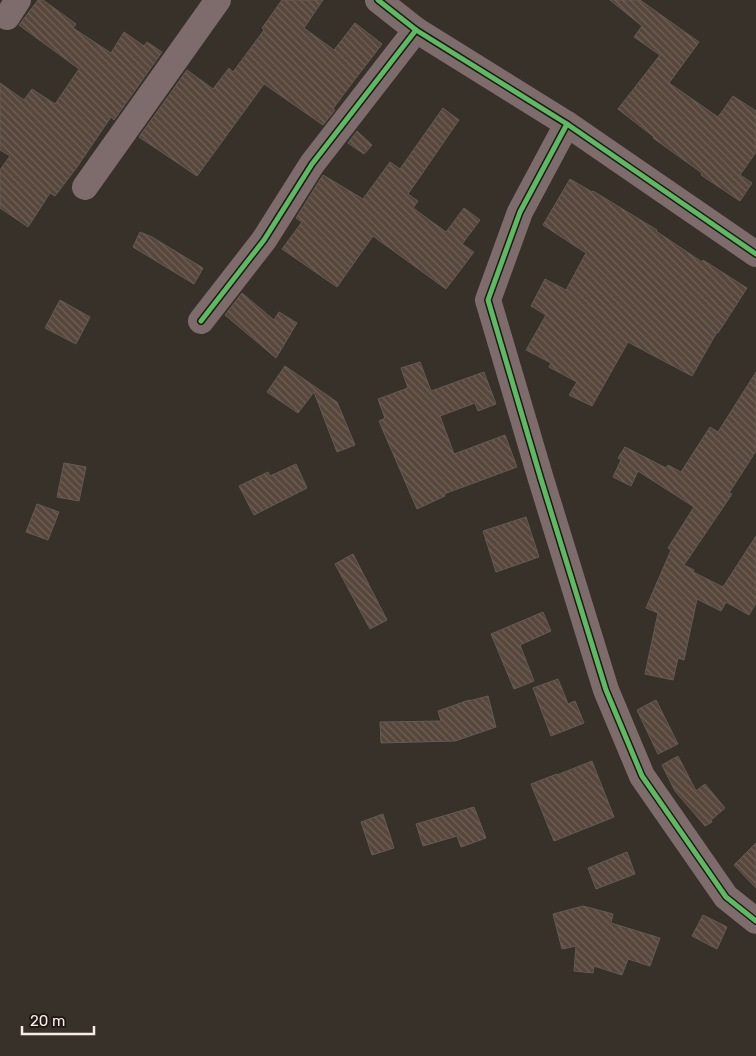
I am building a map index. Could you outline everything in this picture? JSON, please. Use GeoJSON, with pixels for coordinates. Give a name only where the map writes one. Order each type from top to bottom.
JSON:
{"type":"FeatureCollection","features":[{"type":"Feature","properties":{"kind":"street"},"geometry":{"type":"LineString","coordinates":[[85,187],[218,0]]}},
{"type":"Feature","properties":{"kind":"street"},"geometry":{"type":"LineString","coordinates":[[378,0],[416,30],[567,124],[756,254]]}},
{"type":"Feature","properties":{"kind":"street"},"geometry":{"type":"LineString","coordinates":[[201,321],[264,240],[312,164],[416,30]]}},
{"type":"Feature","properties":{"kind":"street"},"geometry":{"type":"LineString","coordinates":[[567,124],[520,212],[488,300],[606,690],[642,776],[726,897],[756,921]]}},
{"type":"Feature","properties":{"kind":"building"},"geometry":{"type":"Polygon","coordinates":[[[38,0],[43,0],[76,24],[73,28],[111,53],[124,32],[144,46],[147,42],[162,52],[114,120],[111,117],[77,167],[55,196],[50,193],[28,227],[0,208],[0,170],[10,156],[0,150],[0,83],[24,100],[32,89],[55,104],[79,69],[19,25],[38,0]]]}},
{"type":"Feature","properties":{"kind":"building"},"geometry":{"type":"Polygon","coordinates":[[[282,0],[323,0],[304,28],[334,50],[355,23],[382,44],[323,125],[264,84],[197,176],[139,137],[187,70],[213,89],[229,68],[233,72],[264,30],[262,28],[282,0]]]}},
{"type":"Feature","properties":{"kind":"building"},"geometry":{"type":"Polygon","coordinates":[[[610,0],[640,0],[699,42],[669,83],[718,117],[733,96],[756,111],[756,152],[740,175],[752,183],[740,201],[701,175],[702,173],[653,138],[618,109],[660,55],[634,37],[642,26],[610,0]]]}},
{"type":"Feature","properties":{"kind":"building"},"geometry":{"type":"Polygon","coordinates":[[[443,108],[459,120],[408,194],[418,201],[413,208],[446,232],[464,208],[480,220],[462,244],[474,252],[446,289],[373,236],[337,287],[282,249],[302,222],[296,218],[323,175],[363,199],[390,162],[400,169],[443,108]]]}},
{"type":"Feature","properties":{"kind":"building"},"geometry":{"type":"Polygon","coordinates":[[[357,131],[372,145],[364,154],[348,143],[357,131]]]}},
{"type":"Feature","properties":{"kind":"building"},"geometry":{"type":"Polygon","coordinates":[[[570,179],[657,230],[702,262],[703,260],[747,288],[717,332],[692,376],[628,342],[592,406],[569,395],[577,382],[549,367],[551,363],[526,350],[546,315],[531,306],[545,279],[566,290],[586,253],[543,225],[570,179]]]}},
{"type":"Feature","properties":{"kind":"building"},"geometry":{"type":"Polygon","coordinates":[[[140,232],[152,237],[203,268],[194,284],[133,247],[140,232]]]}},
{"type":"Feature","properties":{"kind":"building"},"geometry":{"type":"Polygon","coordinates":[[[242,293],[274,320],[279,312],[297,323],[276,358],[225,315],[242,293]]]}},
{"type":"Feature","properties":{"kind":"building"},"geometry":{"type":"Polygon","coordinates":[[[60,300],[90,317],[76,344],[45,328],[60,300]]]}},
{"type":"Feature","properties":{"kind":"building"},"geometry":{"type":"Polygon","coordinates":[[[420,362],[431,391],[484,372],[496,404],[478,411],[475,403],[440,416],[454,454],[505,435],[517,467],[444,494],[445,496],[417,509],[379,421],[385,418],[378,399],[408,388],[401,368],[420,362]]]}},
{"type":"Feature","properties":{"kind":"building"},"geometry":{"type":"Polygon","coordinates":[[[285,366],[337,402],[355,445],[337,452],[314,392],[298,413],[267,392],[285,366]]]}},
{"type":"Feature","properties":{"kind":"building"},"geometry":{"type":"Polygon","coordinates":[[[756,372],[756,451],[729,493],[732,494],[684,565],[694,570],[693,572],[723,587],[756,536],[756,603],[749,615],[726,602],[721,611],[697,599],[684,660],[678,658],[673,680],[645,674],[658,613],[646,608],[671,550],[668,548],[694,507],[638,471],[631,486],[613,477],[621,460],[618,458],[625,447],[666,468],[668,465],[681,472],[710,427],[718,432],[756,372]]]}},
{"type":"Feature","properties":{"kind":"building"},"geometry":{"type":"Polygon","coordinates":[[[64,463],[86,467],[79,501],[57,497],[64,463]]]}},
{"type":"Feature","properties":{"kind":"building"},"geometry":{"type":"Polygon","coordinates":[[[296,464],[307,488],[254,515],[239,486],[268,472],[270,476],[296,464]]]}},
{"type":"Feature","properties":{"kind":"building"},"geometry":{"type":"Polygon","coordinates":[[[37,504],[59,512],[48,540],[26,532],[37,504]]]}},
{"type":"Feature","properties":{"kind":"building"},"geometry":{"type":"Polygon","coordinates":[[[526,517],[539,557],[496,572],[483,531],[526,517]]]}},
{"type":"Feature","properties":{"kind":"building"},"geometry":{"type":"Polygon","coordinates":[[[353,554],[387,620],[370,629],[335,564],[353,554]]]}},
{"type":"Feature","properties":{"kind":"building"},"geometry":{"type":"Polygon","coordinates":[[[543,612],[551,631],[520,645],[534,681],[514,689],[491,634],[543,612]]]}},
{"type":"Feature","properties":{"kind":"building"},"geometry":{"type":"Polygon","coordinates":[[[558,679],[568,704],[575,701],[584,723],[551,736],[533,688],[558,679]]]}},
{"type":"Feature","properties":{"kind":"building"},"geometry":{"type":"Polygon","coordinates":[[[488,696],[496,727],[455,741],[381,743],[380,722],[441,721],[438,711],[469,700],[488,696]]]}},
{"type":"Feature","properties":{"kind":"building"},"geometry":{"type":"Polygon","coordinates":[[[656,700],[678,744],[658,754],[637,710],[656,700]]]}},
{"type":"Feature","properties":{"kind":"building"},"geometry":{"type":"Polygon","coordinates":[[[678,756],[696,791],[705,784],[725,808],[711,820],[712,822],[705,826],[675,791],[662,765],[678,756]]]}},
{"type":"Feature","properties":{"kind":"building"},"geometry":{"type":"Polygon","coordinates":[[[592,761],[614,817],[554,841],[531,784],[592,761]]]}},
{"type":"Feature","properties":{"kind":"building"},"geometry":{"type":"Polygon","coordinates":[[[474,807],[486,838],[461,847],[457,836],[423,846],[416,824],[474,807]]]}},
{"type":"Feature","properties":{"kind":"building"},"geometry":{"type":"Polygon","coordinates":[[[383,814],[394,848],[372,855],[361,822],[383,814]]]}},
{"type":"Feature","properties":{"kind":"building"},"geometry":{"type":"Polygon","coordinates":[[[756,843],[756,888],[734,865],[756,843]]]}},
{"type":"Feature","properties":{"kind":"building"},"geometry":{"type":"Polygon","coordinates":[[[627,852],[635,874],[596,889],[588,868],[627,852]]]}},
{"type":"Feature","properties":{"kind":"building"},"geometry":{"type":"Polygon","coordinates":[[[583,906],[613,914],[611,923],[660,938],[650,966],[628,959],[622,975],[594,966],[593,973],[574,971],[576,946],[562,949],[553,914],[583,906]]]}},
{"type":"Feature","properties":{"kind":"building"},"geometry":{"type":"Polygon","coordinates":[[[703,915],[727,927],[717,949],[692,936],[703,915]]]}},
{"type":"Feature","properties":{"kind":"cycle path"},"geometry":{"type":"LineString","coordinates":[[378,0],[416,30],[567,124],[756,254]]}},
{"type":"Feature","properties":{"kind":"cycle path"},"geometry":{"type":"LineString","coordinates":[[201,321],[264,240],[312,164],[416,30]]}},
{"type":"Feature","properties":{"kind":"cycle path"},"geometry":{"type":"LineString","coordinates":[[567,124],[520,212],[488,300],[606,690],[642,776],[726,897],[756,921]]}}]}
